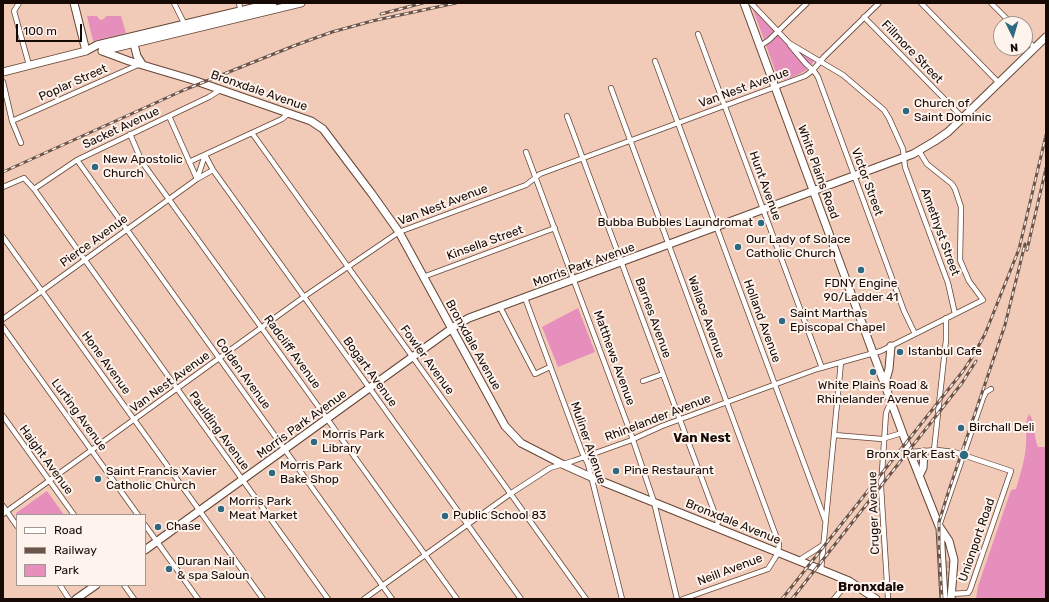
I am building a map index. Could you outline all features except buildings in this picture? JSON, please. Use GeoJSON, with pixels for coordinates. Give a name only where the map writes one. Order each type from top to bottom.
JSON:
{"type":"FeatureCollection","features":[{"type":"Feature","properties":{"kind":"main road"},"geometry":{"type":"LineString","coordinates":[[74,3],[86,51]]}},
{"type":"Feature","properties":{"kind":"main road"},"geometry":{"type":"LineString","coordinates":[[242,14],[273,3]]}},
{"type":"Feature","properties":{"kind":"main road"},"geometry":{"type":"LineString","coordinates":[[86,51],[102,51],[133,40],[185,27],[297,3]]}},
{"type":"Feature","properties":{"kind":"main road","name":"White Plains Road"},"geometry":{"type":"LineString","coordinates":[[744,3],[902,433],[940,528],[946,547],[947,562]]}},
{"type":"Feature","properties":{"kind":"main road","name":"Morris Park Avenue"},"geometry":{"type":"LineString","coordinates":[[146,549],[451,329],[466,320],[904,158],[919,151],[940,138],[963,118],[1046,37]]}},
{"type":"Feature","properties":{"kind":"main road"},"geometry":{"type":"LineString","coordinates":[[3,72],[86,51],[97,45],[133,40]]}},
{"type":"Feature","properties":{"kind":"main road"},"geometry":{"type":"LineString","coordinates":[[133,40],[136,56],[142,64]]}},
{"type":"Feature","properties":{"kind":"main road","name":"Bronxdale Avenue"},"geometry":{"type":"LineString","coordinates":[[102,51],[289,113],[314,122],[323,129],[399,232],[505,426],[521,443],[562,464],[849,581],[876,599]]}},
{"type":"Feature","properties":{"kind":"main road"},"geometry":{"type":"LineString","coordinates":[[885,384],[889,369],[891,346]]}},
{"type":"Feature","properties":{"kind":"main road"},"geometry":{"type":"LineString","coordinates":[[919,476],[923,468],[924,452]]}},
{"type":"Feature","properties":{"kind":"main road","name":"White Plains Road"},"geometry":{"type":"LineString","coordinates":[[940,528],[948,596]]}},
{"type":"Feature","properties":{"kind":"main road","name":"White Plains Road"},"geometry":{"type":"LineString","coordinates":[[940,528],[949,541],[954,560],[948,596]]}},
{"type":"Feature","properties":{"kind":"main road"},"geometry":{"type":"LineString","coordinates":[[948,575],[948,596]]}},
{"type":"Feature","properties":{"kind":"main road"},"geometry":{"type":"LineString","coordinates":[[76,599],[95,586]]}},
{"type":"Feature","properties":{"kind":"street"},"geometry":{"type":"LineString","coordinates":[[19,3],[14,11],[29,66]]}},
{"type":"Feature","properties":{"kind":"street"},"geometry":{"type":"LineString","coordinates":[[174,3],[185,27]]}},
{"type":"Feature","properties":{"kind":"street"},"geometry":{"type":"LineString","coordinates":[[239,3],[242,14]]}},
{"type":"Feature","properties":{"kind":"street"},"geometry":{"type":"LineString","coordinates":[[751,3],[790,43],[846,77],[884,110],[903,149],[904,158]]}},
{"type":"Feature","properties":{"kind":"street"},"geometry":{"type":"LineString","coordinates":[[760,46],[807,3]]}},
{"type":"Feature","properties":{"kind":"street","name":"Van Nest Avenue"},"geometry":{"type":"LineString","coordinates":[[5,513],[304,297],[399,232],[526,185],[536,176],[805,76],[813,70],[820,61],[879,3]]}},
{"type":"Feature","properties":{"kind":"street"},"geometry":{"type":"LineString","coordinates":[[921,3],[999,83]]}},
{"type":"Feature","properties":{"kind":"street"},"geometry":{"type":"LineString","coordinates":[[991,3],[1004,16]]}},
{"type":"Feature","properties":{"kind":"street","name":"Fillmore Street"},"geometry":{"type":"LineString","coordinates":[[864,17],[963,118]]}},
{"type":"Feature","properties":{"kind":"street","name":"Hunt Avenue"},"geometry":{"type":"LineString","coordinates":[[698,34],[822,368]]}},
{"type":"Feature","properties":{"kind":"street","name":"Victor Street"},"geometry":{"type":"LineString","coordinates":[[790,43],[818,77],[904,311],[915,334]]}},
{"type":"Feature","properties":{"kind":"street","name":"Holland Avenue"},"geometry":{"type":"LineString","coordinates":[[655,61],[825,520]]}},
{"type":"Feature","properties":{"kind":"street","name":"Poplar Street"},"geometry":{"type":"LineString","coordinates":[[12,122],[142,64]]}},
{"type":"Feature","properties":{"kind":"street"},"geometry":{"type":"LineString","coordinates":[[3,82],[12,122],[21,143]]}},
{"type":"Feature","properties":{"kind":"street","name":"Wallace Avenue"},"geometry":{"type":"LineString","coordinates":[[611,88],[780,544],[778,553]]}},
{"type":"Feature","properties":{"kind":"street","name":"Sacket Avenue"},"geometry":{"type":"LineString","coordinates":[[34,189],[77,160],[209,97],[220,90]]}},
{"type":"Feature","properties":{"kind":"street"},"geometry":{"type":"LineString","coordinates":[[189,162],[282,119],[289,113]]}},
{"type":"Feature","properties":{"kind":"street"},"geometry":{"type":"LineString","coordinates":[[169,116],[197,179]]}},
{"type":"Feature","properties":{"kind":"street","name":"Barnes Avenue"},"geometry":{"type":"LineString","coordinates":[[567,116],[718,522],[716,527]]}},
{"type":"Feature","properties":{"kind":"street","name":"Fowler Avenue"},"geometry":{"type":"LineString","coordinates":[[252,133],[586,599]]}},
{"type":"Feature","properties":{"kind":"street","name":"Radcliff Avenue"},"geometry":{"type":"LineString","coordinates":[[130,134],[142,162],[456,599]]}},
{"type":"Feature","properties":{"kind":"street","name":"Rhinelander Avenue"},"geometry":{"type":"LineString","coordinates":[[364,599],[510,494],[546,470],[822,368],[874,354],[983,300],[969,281],[960,260],[961,207],[955,189],[952,184],[927,164],[919,151]]}},
{"type":"Feature","properties":{"kind":"street","name":"Matthews Avenue"},"geometry":{"type":"LineString","coordinates":[[526,152],[633,439],[654,502],[676,599]]}},
{"type":"Feature","properties":{"kind":"street"},"geometry":{"type":"LineString","coordinates":[[197,179],[205,155]]}},
{"type":"Feature","properties":{"kind":"street","name":"Bogart Avenue"},"geometry":{"type":"LineString","coordinates":[[205,155],[213,170],[521,599]]}},
{"type":"Feature","properties":{"kind":"street","name":"Amethyst Street"},"geometry":{"type":"LineString","coordinates":[[904,158],[905,166],[948,283],[955,314]]}},
{"type":"Feature","properties":{"kind":"street","name":"Colden Avenue"},"geometry":{"type":"LineString","coordinates":[[77,160],[392,599]]}},
{"type":"Feature","properties":{"kind":"street","name":"Pierce Avenue"},"geometry":{"type":"LineString","coordinates":[[3,319],[197,179],[213,170]]}},
{"type":"Feature","properties":{"kind":"street","name":"Paulding Avenue"},"geometry":{"type":"LineString","coordinates":[[3,187],[24,178],[34,189],[328,599]]}},
{"type":"Feature","properties":{"kind":"street","name":"Kinsella Street"},"geometry":{"type":"LineString","coordinates":[[423,277],[555,228]]}},
{"type":"Feature","properties":{"kind":"street","name":"Hone Avenue"},"geometry":{"type":"LineString","coordinates":[[3,237],[263,599]]}},
{"type":"Feature","properties":{"kind":"street","name":"Muliner Avenue"},"geometry":{"type":"LineString","coordinates":[[525,298],[591,476],[622,599]]}},
{"type":"Feature","properties":{"kind":"street"},"geometry":{"type":"LineString","coordinates":[[500,307],[535,374],[550,367]]}},
{"type":"Feature","properties":{"kind":"street"},"geometry":{"type":"LineString","coordinates":[[934,450],[946,340],[946,318]]}},
{"type":"Feature","properties":{"kind":"street","name":"Lurting Avenue"},"geometry":{"type":"LineString","coordinates":[[3,327],[137,514]]}},
{"type":"Feature","properties":{"kind":"street"},"geometry":{"type":"LineString","coordinates":[[821,570],[841,362]]}},
{"type":"Feature","properties":{"kind":"street"},"geometry":{"type":"LineString","coordinates":[[643,381],[663,374]]}},
{"type":"Feature","properties":{"kind":"street"},"geometry":{"type":"LineString","coordinates":[[940,528],[983,398],[986,392],[991,389]]}},
{"type":"Feature","properties":{"kind":"street","name":"Cruger Avenue"},"geometry":{"type":"LineString","coordinates":[[888,599],[881,487],[887,411],[892,403]]}},
{"type":"Feature","properties":{"kind":"street","name":"Haight Avenue"},"geometry":{"type":"LineString","coordinates":[[3,416],[73,514]]}},
{"type":"Feature","properties":{"kind":"street"},"geometry":{"type":"LineString","coordinates":[[834,435],[884,439],[902,433]]}},
{"type":"Feature","properties":{"kind":"street"},"geometry":{"type":"LineString","coordinates":[[910,452],[934,450],[954,452],[963,455]]}},
{"type":"Feature","properties":{"kind":"street","name":"Unionport Road"},"geometry":{"type":"LineString","coordinates":[[948,596],[968,593],[970,590],[1011,471],[963,455]]}},
{"type":"Feature","properties":{"kind":"street"},"geometry":{"type":"LineString","coordinates":[[3,506],[5,513],[16,525]]}},
{"type":"Feature","properties":{"kind":"street"},"geometry":{"type":"LineString","coordinates":[[146,526],[198,599]]}},
{"type":"Feature","properties":{"kind":"street"},"geometry":{"type":"LineString","coordinates":[[798,561],[823,545]]}},
{"type":"Feature","properties":{"kind":"street","name":"Neill Avenue"},"geometry":{"type":"LineString","coordinates":[[683,599],[768,569],[778,553]]}},
{"type":"Feature","properties":{"kind":"street"},"geometry":{"type":"LineString","coordinates":[[835,599],[849,581]]}},
{"type":"Feature","properties":{"kind":"street"},"geometry":{"type":"LineString","coordinates":[[61,586],[70,599]]}},
{"type":"Feature","properties":{"kind":"street"},"geometry":{"type":"LineString","coordinates":[[125,586],[134,599]]}},
{"type":"Feature","properties":{"kind":"green space"},"geometry":{"type":"Polygon","coordinates":[[[752,7],[787,45],[814,60],[809,68],[794,76],[779,81],[752,7]]]}},
{"type":"Feature","properties":{"kind":"green space"},"geometry":{"type":"Polygon","coordinates":[[[87,16],[97,16],[102,20],[106,16],[121,16],[126,33],[93,41],[87,16]]]}},
{"type":"Feature","properties":{"kind":"green space"},"geometry":{"type":"Polygon","coordinates":[[[578,308],[595,352],[558,367],[542,327],[578,308]]]}},
{"type":"Feature","properties":{"kind":"green space"},"geometry":{"type":"Polygon","coordinates":[[[1029,414],[1033,421],[1035,438],[1038,447],[1046,447],[1046,599],[976,599],[978,586],[1011,490],[1016,489],[1025,451],[1026,425],[1029,414]]]}},
{"type":"Feature","properties":{"kind":"green space"},"geometry":{"type":"Polygon","coordinates":[[[47,491],[63,514],[17,514],[16,513],[47,491]]]}},
{"type":"Feature","properties":{"kind":"tunnel"},"geometry":{"type":"LineString","coordinates":[[947,561],[948,575]]}},
{"type":"Feature","properties":{"kind":"railway"},"geometry":{"type":"LineString","coordinates":[[381,14],[423,3]]}},
{"type":"Feature","properties":{"kind":"railway"},"geometry":{"type":"LineString","coordinates":[[3,172],[184,90],[296,45],[332,32],[372,21],[456,3]]}},
{"type":"Feature","properties":{"kind":"railway"},"geometry":{"type":"LineString","coordinates":[[782,599],[963,371],[973,356],[985,334],[1019,249],[1046,135]]}},
{"type":"Feature","properties":{"kind":"railway"},"geometry":{"type":"LineString","coordinates":[[1027,250],[1046,168]]}},
{"type":"Feature","properties":{"kind":"railway"},"geometry":{"type":"LineString","coordinates":[[942,599],[939,522],[1005,325],[1025,244]]}},
{"type":"Feature","properties":{"kind":"railway"},"geometry":{"type":"LineString","coordinates":[[792,599],[962,383],[976,361]]}},
{"type":"Feature","properties":{"kind":"place","name":"Church of Saint Dominic"},"geometry":{"type":"Point","coordinates":[906,111]}},
{"type":"Feature","properties":{"kind":"place","name":"New Apostolic Church"},"geometry":{"type":"Point","coordinates":[95,167]}},
{"type":"Feature","properties":{"kind":"place","name":"Bubba Bubbles Laundromat"},"geometry":{"type":"Point","coordinates":[761,223]}},
{"type":"Feature","properties":{"kind":"place","name":"Our Lady of Solace Catholic Church"},"geometry":{"type":"Point","coordinates":[738,247]}},
{"type":"Feature","properties":{"kind":"place","name":"FDNY Engine 90/Ladder 41"},"geometry":{"type":"Point","coordinates":[861,270]}},
{"type":"Feature","properties":{"kind":"place","name":"Saint Marthas Episcopal Chapel"},"geometry":{"type":"Point","coordinates":[782,321]}},
{"type":"Feature","properties":{"kind":"place","name":"Istanbul Cafe"},"geometry":{"type":"Point","coordinates":[900,352]}},
{"type":"Feature","properties":{"kind":"place","name":"White Plains Road & Rhinelander Avenue"},"geometry":{"type":"Point","coordinates":[873,372]}},
{"type":"Feature","properties":{"kind":"place","name":"Birchall Deli"},"geometry":{"type":"Point","coordinates":[961,428]}},
{"type":"Feature","properties":{"kind":"place","name":"Morris Park Library"},"geometry":{"type":"Point","coordinates":[314,442]}},
{"type":"Feature","properties":{"kind":"place","name":"Bronx Park East"},"geometry":{"type":"Point","coordinates":[964,455]}},
{"type":"Feature","properties":{"kind":"place","name":"Pine Restaurant"},"geometry":{"type":"Point","coordinates":[616,471]}},
{"type":"Feature","properties":{"kind":"place","name":"Morris Park Bake Shop"},"geometry":{"type":"Point","coordinates":[272,473]}},
{"type":"Feature","properties":{"kind":"place","name":"Saint Francis Xavier Catholic Church"},"geometry":{"type":"Point","coordinates":[98,479]}},
{"type":"Feature","properties":{"kind":"place","name":"Morris Park Meat Market"},"geometry":{"type":"Point","coordinates":[221,509]}},
{"type":"Feature","properties":{"kind":"place","name":"Public School 83"},"geometry":{"type":"Point","coordinates":[445,516]}},
{"type":"Feature","properties":{"kind":"place","name":"Chase"},"geometry":{"type":"Point","coordinates":[158,527]}},
{"type":"Feature","properties":{"kind":"place","name":"Duran Nail & spa Saloun"},"geometry":{"type":"Point","coordinates":[169,569]}},
{"type":"Feature","properties":{"kind":"district","name":"Van Nest"},"geometry":{"type":"Point","coordinates":[702,438]}},
{"type":"Feature","properties":{"kind":"district","name":"Bronxdale"},"geometry":{"type":"Point","coordinates":[871,587]}}]}
